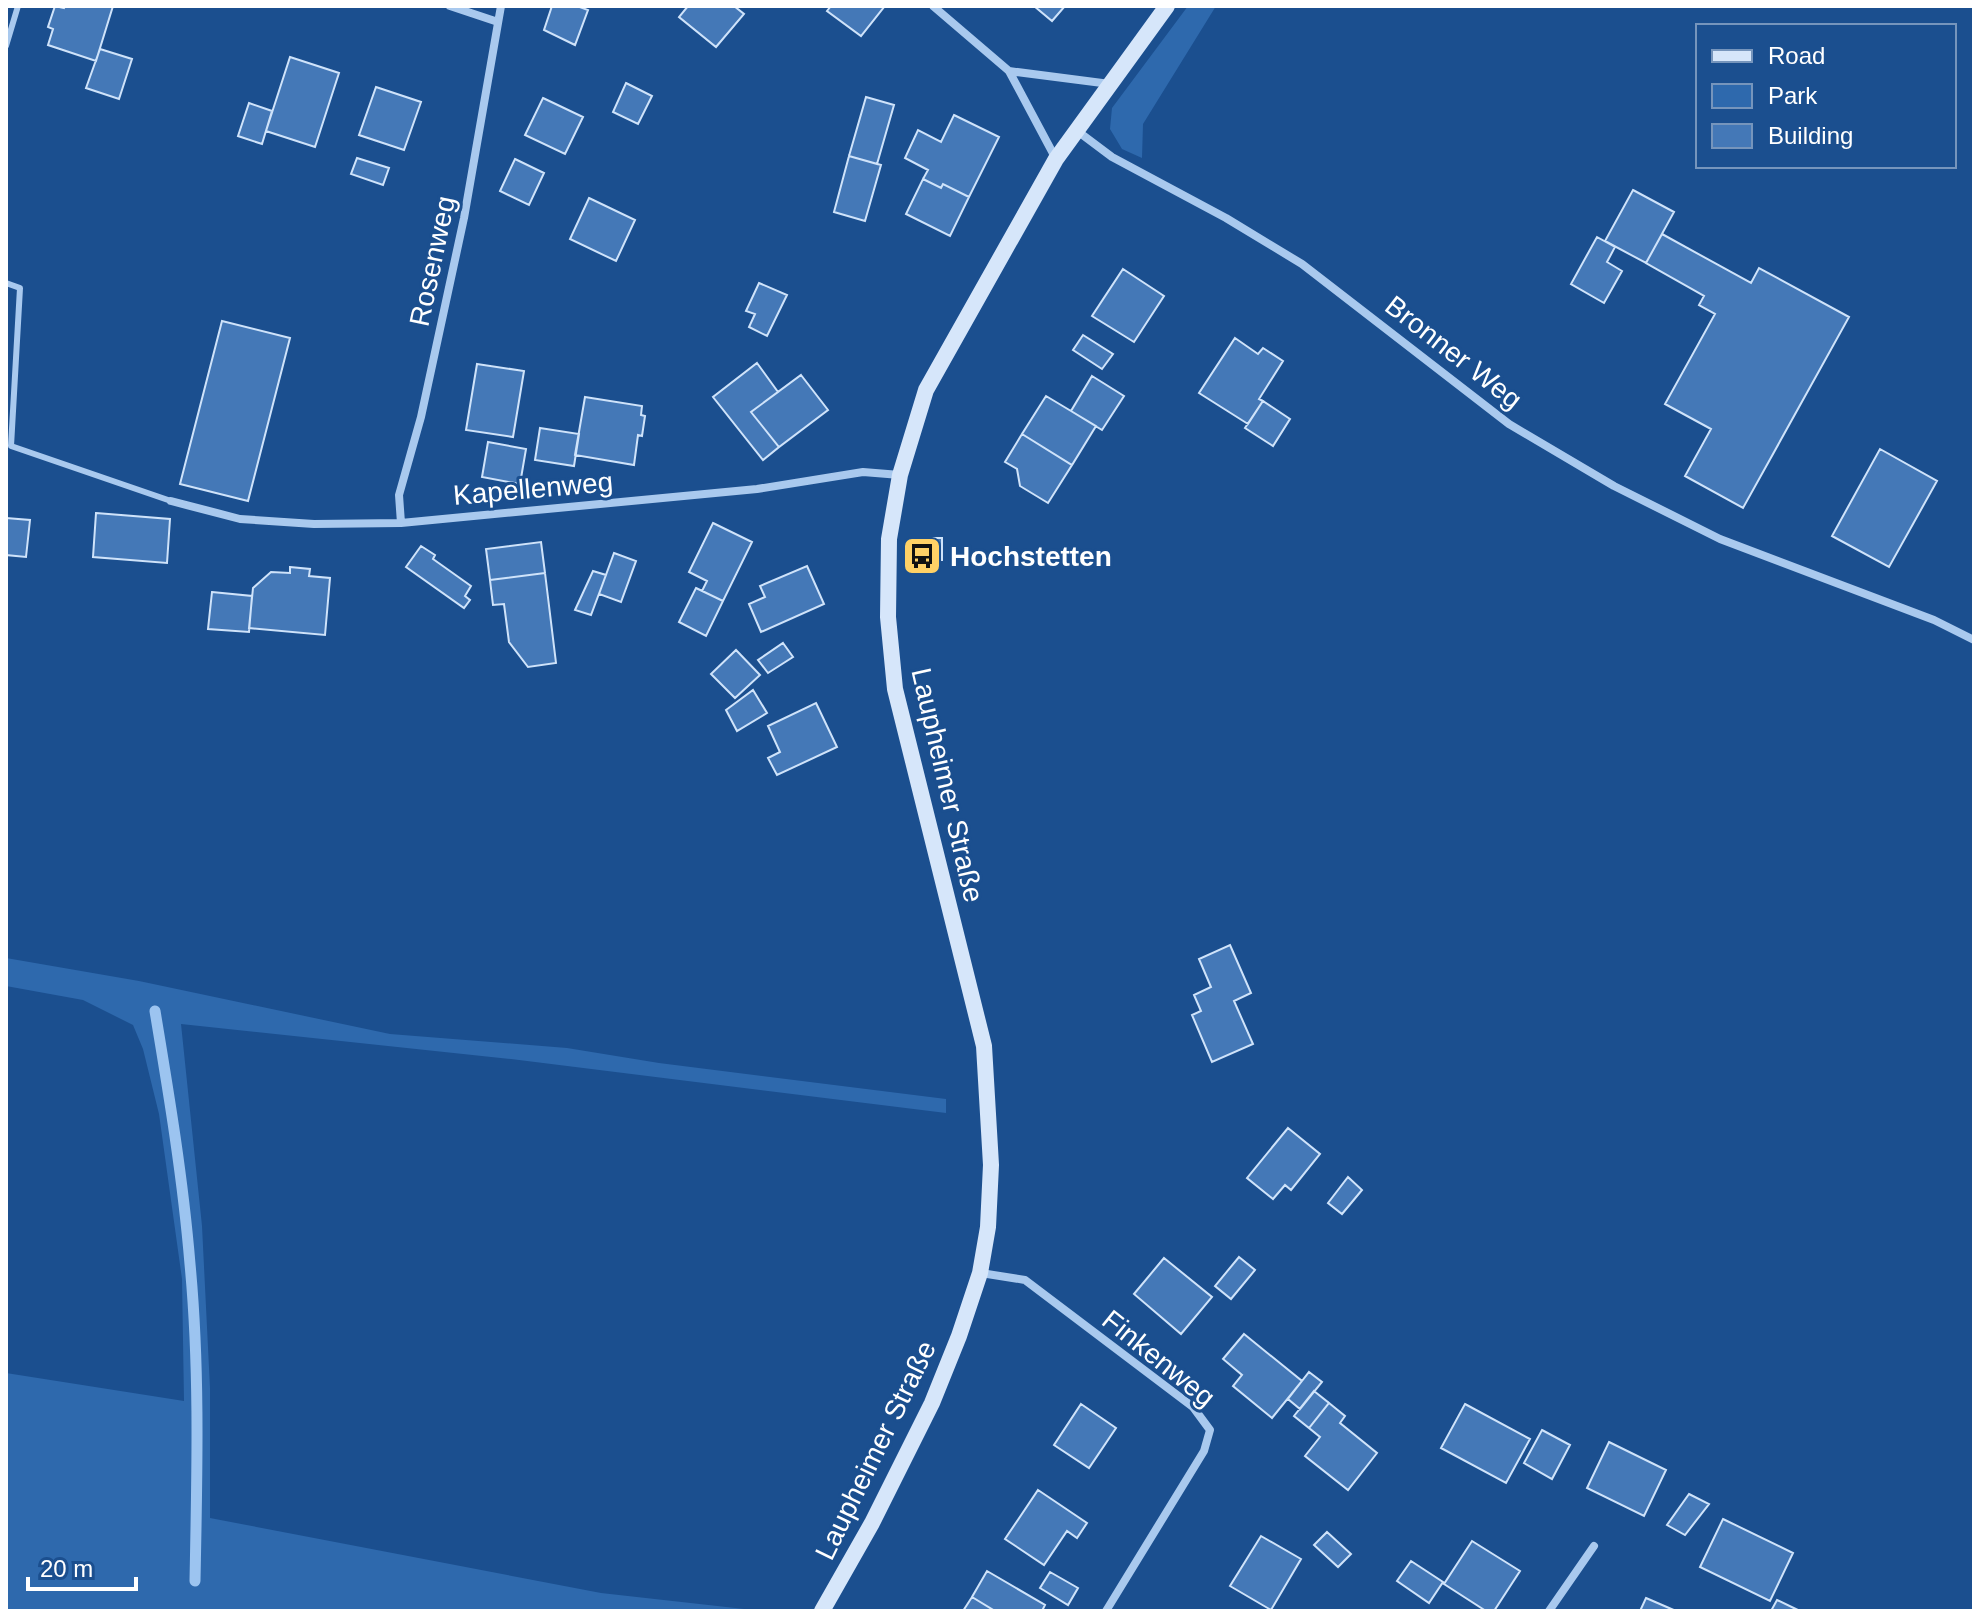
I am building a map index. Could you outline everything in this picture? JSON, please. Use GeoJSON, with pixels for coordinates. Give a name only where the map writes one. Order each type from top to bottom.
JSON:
{"type":"FeatureCollection","features":[{"type":"Feature","properties":{"kind":"street"},"geometry":{"type":"LineString","coordinates":[[450,6],[498,22]]}},
{"type":"Feature","properties":{"kind":"street","name":"Rosenweg"},"geometry":{"type":"LineString","coordinates":[[401,523],[399,495],[421,417],[464,218],[501,6]]}},
{"type":"Feature","properties":{"kind":"street"},"geometry":{"type":"LineString","coordinates":[[933,6],[1009,71],[1056,159]]}},
{"type":"Feature","properties":{"kind":"street","name":"Laupheimer Straße"},"geometry":{"type":"LineString","coordinates":[[822,1611],[872,1523],[932,1403],[980,1273],[988,1227],[991,1165],[984,1046],[895,689],[888,617],[889,539],[900,475],[926,390],[1056,159],[1167,6]]}},
{"type":"Feature","properties":{"kind":"street"},"geometry":{"type":"LineString","coordinates":[[1009,71],[1110,84]]}},
{"type":"Feature","properties":{"kind":"street","name":"Bronner Weg"},"geometry":{"type":"LineString","coordinates":[[1075,129],[1112,157],[1226,218],[1302,264],[1522,432],[1614,486],[1720,539],[1934,620],[1974,640]]}},
{"type":"Feature","properties":{"kind":"street","name":"Kapellenweg"},"geometry":{"type":"LineString","coordinates":[[171,501],[240,519],[314,524],[401,523],[757,489],[863,472],[900,475]]}},
{"type":"Feature","properties":{"kind":"street","name":"Finkenweg"},"geometry":{"type":"LineString","coordinates":[[980,1273],[1025,1280],[1193,1407],[1210,1430],[1204,1451],[1106,1611]]}},
{"type":"Feature","properties":{"kind":"street"},"geometry":{"type":"LineString","coordinates":[[1549,1611],[1594,1546]]}},
{"type":"Feature","properties":{"kind":"lane"},"geometry":{"type":"LineString","coordinates":[[6,46],[18,6]]}},
{"type":"Feature","properties":{"kind":"lane"},"geometry":{"type":"LineString","coordinates":[[6,283],[20,288],[11,446],[171,501]]}},
{"type":"Feature","properties":{"kind":"green space"},"geometry":{"type":"Polygon","coordinates":[[[1188,6],[1216,6],[1143,124],[1142,158],[1122,149],[1110,129],[1112,108],[1188,6]]]}},
{"type":"Feature","properties":{"kind":"green space"},"geometry":{"type":"Polygon","coordinates":[[[6,958],[139,981],[390,1034],[567,1048],[659,1063],[946,1099],[946,1113],[511,1059],[181,1024],[202,1226],[210,1388],[210,1518],[601,1593],[762,1611],[6,1611],[6,1373],[184,1401],[182,1279],[159,1114],[143,1049],[133,1025],[83,1000],[6,986],[6,958]]]}},
{"type":"Feature","properties":{"kind":"building"},"geometry":{"type":"Polygon","coordinates":[[[55,6],[113,6],[96,61],[48,45],[53,29],[48,27],[55,6]]]}},
{"type":"Feature","properties":{"kind":"building"},"geometry":{"type":"Polygon","coordinates":[[[552,6],[577,6],[588,10],[575,45],[544,30],[552,6]]]}},
{"type":"Feature","properties":{"kind":"building"},"geometry":{"type":"Polygon","coordinates":[[[688,6],[734,6],[744,14],[716,47],[679,17],[688,6]]]}},
{"type":"Feature","properties":{"kind":"building"},"geometry":{"type":"Polygon","coordinates":[[[831,6],[884,7],[861,36],[827,11],[831,6]]]}},
{"type":"Feature","properties":{"kind":"building"},"geometry":{"type":"Polygon","coordinates":[[[1034,6],[1065,6],[1052,21],[1034,6]]]}},
{"type":"Feature","properties":{"kind":"building"},"geometry":{"type":"Polygon","coordinates":[[[100,49],[132,59],[119,99],[86,88],[100,49]]]}},
{"type":"Feature","properties":{"kind":"building"},"geometry":{"type":"Polygon","coordinates":[[[290,57],[339,73],[315,147],[266,131],[290,57]]]}},
{"type":"Feature","properties":{"kind":"building"},"geometry":{"type":"Polygon","coordinates":[[[626,83],[652,96],[638,124],[613,112],[626,83]]]}},
{"type":"Feature","properties":{"kind":"building"},"geometry":{"type":"Polygon","coordinates":[[[376,87],[421,102],[404,150],[359,135],[376,87]]]}},
{"type":"Feature","properties":{"kind":"building"},"geometry":{"type":"Polygon","coordinates":[[[866,97],[894,105],[877,164],[849,156],[866,97]]]}},
{"type":"Feature","properties":{"kind":"building"},"geometry":{"type":"Polygon","coordinates":[[[543,98],[583,117],[565,154],[525,135],[543,98]]]}},
{"type":"Feature","properties":{"kind":"building"},"geometry":{"type":"Polygon","coordinates":[[[249,103],[272,111],[262,144],[238,136],[249,103]]]}},
{"type":"Feature","properties":{"kind":"building"},"geometry":{"type":"Polygon","coordinates":[[[954,115],[999,137],[969,197],[943,184],[941,188],[923,179],[928,170],[905,158],[918,130],[941,142],[954,115]]]}},
{"type":"Feature","properties":{"kind":"building"},"geometry":{"type":"Polygon","coordinates":[[[849,156],[881,165],[865,221],[834,212],[849,156]]]}},
{"type":"Feature","properties":{"kind":"building"},"geometry":{"type":"Polygon","coordinates":[[[357,158],[389,168],[383,185],[351,174],[357,158]]]}},
{"type":"Feature","properties":{"kind":"building"},"geometry":{"type":"Polygon","coordinates":[[[515,159],[544,173],[529,205],[500,191],[515,159]]]}},
{"type":"Feature","properties":{"kind":"building"},"geometry":{"type":"Polygon","coordinates":[[[923,179],[941,188],[943,184],[969,197],[950,236],[906,214],[923,179]]]}},
{"type":"Feature","properties":{"kind":"building"},"geometry":{"type":"Polygon","coordinates":[[[1633,190],[1674,212],[1646,263],[1605,241],[1633,190]]]}},
{"type":"Feature","properties":{"kind":"building"},"geometry":{"type":"Polygon","coordinates":[[[589,198],[635,220],[616,261],[570,239],[589,198]]]}},
{"type":"Feature","properties":{"kind":"building"},"geometry":{"type":"Polygon","coordinates":[[[1662,234],[1751,283],[1759,268],[1849,317],[1743,508],[1685,476],[1711,429],[1665,404],[1715,314],[1699,305],[1704,296],[1646,263],[1662,234]]]}},
{"type":"Feature","properties":{"kind":"building"},"geometry":{"type":"Polygon","coordinates":[[[1597,237],[1615,247],[1607,262],[1622,271],[1604,303],[1571,284],[1597,237]]]}},
{"type":"Feature","properties":{"kind":"building"},"geometry":{"type":"Polygon","coordinates":[[[1123,269],[1164,296],[1134,342],[1092,316],[1123,269]]]}},
{"type":"Feature","properties":{"kind":"building"},"geometry":{"type":"Polygon","coordinates":[[[759,283],[787,295],[767,336],[749,327],[755,314],[746,311],[759,283]]]}},
{"type":"Feature","properties":{"kind":"building"},"geometry":{"type":"Polygon","coordinates":[[[222,321],[290,338],[248,501],[180,484],[222,321]]]}},
{"type":"Feature","properties":{"kind":"building"},"geometry":{"type":"Polygon","coordinates":[[[1083,335],[1113,354],[1102,369],[1073,350],[1083,335]]]}},
{"type":"Feature","properties":{"kind":"building"},"geometry":{"type":"Polygon","coordinates":[[[1235,338],[1258,354],[1263,348],[1283,361],[1259,399],[1263,401],[1248,424],[1199,393],[1235,338]]]}},
{"type":"Feature","properties":{"kind":"building"},"geometry":{"type":"Polygon","coordinates":[[[757,363],[778,392],[751,412],[779,447],[763,460],[713,397],[757,363]]]}},
{"type":"Feature","properties":{"kind":"building"},"geometry":{"type":"Polygon","coordinates":[[[477,364],[524,371],[513,437],[466,430],[477,364]]]}},
{"type":"Feature","properties":{"kind":"building"},"geometry":{"type":"Polygon","coordinates":[[[801,375],[828,410],[779,447],[751,412],[801,375]]]}},
{"type":"Feature","properties":{"kind":"building"},"geometry":{"type":"Polygon","coordinates":[[[1092,376],[1124,396],[1102,430],[1071,411],[1092,376]]]}},
{"type":"Feature","properties":{"kind":"building"},"geometry":{"type":"Polygon","coordinates":[[[1046,396],[1096,426],[1072,465],[1022,434],[1046,396]]]}},
{"type":"Feature","properties":{"kind":"building"},"geometry":{"type":"Polygon","coordinates":[[[585,397],[642,406],[641,415],[645,416],[642,436],[638,435],[634,465],[575,455],[585,397]]]}},
{"type":"Feature","properties":{"kind":"building"},"geometry":{"type":"Polygon","coordinates":[[[1263,401],[1290,419],[1273,446],[1245,428],[1263,401]]]}},
{"type":"Feature","properties":{"kind":"building"},"geometry":{"type":"Polygon","coordinates":[[[540,428],[579,434],[574,466],[535,460],[540,428]]]}},
{"type":"Feature","properties":{"kind":"building"},"geometry":{"type":"Polygon","coordinates":[[[1022,434],[1072,465],[1048,503],[1020,486],[1017,469],[1005,462],[1022,434]]]}},
{"type":"Feature","properties":{"kind":"building"},"geometry":{"type":"Polygon","coordinates":[[[488,442],[526,449],[520,484],[482,477],[488,442]]]}},
{"type":"Feature","properties":{"kind":"building"},"geometry":{"type":"Polygon","coordinates":[[[1880,449],[1937,481],[1889,567],[1832,536],[1880,449]]]}},
{"type":"Feature","properties":{"kind":"building"},"geometry":{"type":"Polygon","coordinates":[[[96,513],[170,519],[167,563],[93,557],[96,513]]]}},
{"type":"Feature","properties":{"kind":"building"},"geometry":{"type":"Polygon","coordinates":[[[6,518],[30,520],[26,557],[6,555],[6,518]]]}},
{"type":"Feature","properties":{"kind":"building"},"geometry":{"type":"Polygon","coordinates":[[[713,523],[752,542],[723,601],[702,591],[707,581],[689,572],[713,523]]]}},
{"type":"Feature","properties":{"kind":"building"},"geometry":{"type":"Polygon","coordinates":[[[929,538],[942,538],[942,560],[929,560],[929,538]]]}},
{"type":"Feature","properties":{"kind":"building"},"geometry":{"type":"Polygon","coordinates":[[[541,542],[545,573],[490,580],[486,549],[541,542]]]}},
{"type":"Feature","properties":{"kind":"building"},"geometry":{"type":"Polygon","coordinates":[[[421,546],[435,555],[433,559],[471,586],[465,596],[470,600],[464,608],[406,567],[421,546]]]}},
{"type":"Feature","properties":{"kind":"building"},"geometry":{"type":"Polygon","coordinates":[[[614,553],[636,561],[621,602],[599,594],[614,553]]]}},
{"type":"Feature","properties":{"kind":"building"},"geometry":{"type":"Polygon","coordinates":[[[807,566],[824,604],[761,632],[749,604],[765,597],[760,586],[807,566]]]}},
{"type":"Feature","properties":{"kind":"building"},"geometry":{"type":"Polygon","coordinates":[[[290,567],[310,569],[309,576],[330,578],[325,635],[249,628],[253,588],[271,572],[290,573],[290,567]]]}},
{"type":"Feature","properties":{"kind":"building"},"geometry":{"type":"Polygon","coordinates":[[[593,571],[606,575],[591,615],[575,610],[593,571]]]}},
{"type":"Feature","properties":{"kind":"building"},"geometry":{"type":"Polygon","coordinates":[[[545,573],[556,663],[528,667],[509,642],[504,604],[493,605],[490,580],[545,573]]]}},
{"type":"Feature","properties":{"kind":"building"},"geometry":{"type":"Polygon","coordinates":[[[696,588],[723,601],[706,636],[679,622],[696,588]]]}},
{"type":"Feature","properties":{"kind":"building"},"geometry":{"type":"Polygon","coordinates":[[[212,592],[252,596],[249,632],[208,629],[212,592]]]}},
{"type":"Feature","properties":{"kind":"building"},"geometry":{"type":"Polygon","coordinates":[[[783,643],[793,657],[768,673],[758,660],[783,643]]]}},
{"type":"Feature","properties":{"kind":"building"},"geometry":{"type":"Polygon","coordinates":[[[736,650],[760,675],[735,698],[711,674],[736,650]]]}},
{"type":"Feature","properties":{"kind":"building"},"geometry":{"type":"Polygon","coordinates":[[[753,690],[767,713],[737,731],[726,710],[753,690]]]}},
{"type":"Feature","properties":{"kind":"building"},"geometry":{"type":"Polygon","coordinates":[[[816,703],[837,747],[777,775],[768,758],[780,752],[768,726],[816,703]]]}},
{"type":"Feature","properties":{"kind":"building"},"geometry":{"type":"Polygon","coordinates":[[[1230,945],[1251,993],[1234,1001],[1253,1044],[1212,1062],[1192,1015],[1201,1011],[1194,995],[1211,987],[1199,959],[1230,945]]]}},
{"type":"Feature","properties":{"kind":"building"},"geometry":{"type":"Polygon","coordinates":[[[1288,1128],[1320,1154],[1291,1190],[1285,1185],[1273,1199],[1247,1178],[1288,1128]]]}},
{"type":"Feature","properties":{"kind":"building"},"geometry":{"type":"Polygon","coordinates":[[[1348,1177],[1362,1190],[1342,1214],[1328,1203],[1348,1177]]]}},
{"type":"Feature","properties":{"kind":"building"},"geometry":{"type":"Polygon","coordinates":[[[1239,1257],[1255,1270],[1231,1299],[1215,1286],[1239,1257]]]}},
{"type":"Feature","properties":{"kind":"building"},"geometry":{"type":"Polygon","coordinates":[[[1164,1258],[1212,1297],[1181,1334],[1134,1294],[1164,1258]]]}},
{"type":"Feature","properties":{"kind":"building"},"geometry":{"type":"Polygon","coordinates":[[[1244,1334],[1302,1381],[1272,1418],[1233,1386],[1242,1375],[1223,1359],[1244,1334]]]}},
{"type":"Feature","properties":{"kind":"building"},"geometry":{"type":"Polygon","coordinates":[[[1309,1372],[1322,1382],[1300,1409],[1288,1399],[1309,1372]]]}},
{"type":"Feature","properties":{"kind":"building"},"geometry":{"type":"Polygon","coordinates":[[[1314,1391],[1329,1403],[1309,1428],[1294,1416],[1314,1391]]]}},
{"type":"Feature","properties":{"kind":"building"},"geometry":{"type":"Polygon","coordinates":[[[1329,1403],[1345,1416],[1340,1423],[1377,1453],[1348,1490],[1305,1456],[1320,1437],[1309,1428],[1329,1403]]]}},
{"type":"Feature","properties":{"kind":"building"},"geometry":{"type":"Polygon","coordinates":[[[1081,1404],[1116,1428],[1089,1468],[1054,1445],[1081,1404]]]}},
{"type":"Feature","properties":{"kind":"building"},"geometry":{"type":"Polygon","coordinates":[[[1465,1404],[1530,1439],[1506,1483],[1441,1448],[1465,1404]]]}},
{"type":"Feature","properties":{"kind":"building"},"geometry":{"type":"Polygon","coordinates":[[[1542,1430],[1570,1445],[1552,1479],[1524,1463],[1542,1430]]]}},
{"type":"Feature","properties":{"kind":"building"},"geometry":{"type":"Polygon","coordinates":[[[1609,1442],[1666,1470],[1644,1516],[1587,1488],[1609,1442]]]}},
{"type":"Feature","properties":{"kind":"building"},"geometry":{"type":"Polygon","coordinates":[[[1038,1490],[1087,1523],[1077,1538],[1067,1531],[1044,1565],[1005,1539],[1038,1490]]]}},
{"type":"Feature","properties":{"kind":"building"},"geometry":{"type":"Polygon","coordinates":[[[1689,1494],[1709,1504],[1685,1535],[1667,1525],[1689,1494]]]}},
{"type":"Feature","properties":{"kind":"building"},"geometry":{"type":"Polygon","coordinates":[[[1723,1519],[1793,1553],[1770,1601],[1700,1567],[1723,1519]]]}},
{"type":"Feature","properties":{"kind":"building"},"geometry":{"type":"Polygon","coordinates":[[[1327,1532],[1351,1554],[1338,1567],[1314,1545],[1327,1532]]]}},
{"type":"Feature","properties":{"kind":"building"},"geometry":{"type":"Polygon","coordinates":[[[1261,1536],[1301,1559],[1271,1610],[1230,1586],[1261,1536]]]}},
{"type":"Feature","properties":{"kind":"building"},"geometry":{"type":"Polygon","coordinates":[[[1472,1541],[1520,1571],[1494,1611],[1486,1611],[1444,1584],[1472,1541]]]}},
{"type":"Feature","properties":{"kind":"building"},"geometry":{"type":"Polygon","coordinates":[[[1411,1561],[1443,1582],[1429,1603],[1397,1581],[1411,1561]]]}},
{"type":"Feature","properties":{"kind":"building"},"geometry":{"type":"Polygon","coordinates":[[[987,1571],[1045,1605],[1042,1611],[995,1611],[972,1597],[987,1571]]]}},
{"type":"Feature","properties":{"kind":"building"},"geometry":{"type":"Polygon","coordinates":[[[1050,1572],[1078,1588],[1068,1605],[1040,1588],[1050,1572]]]}},
{"type":"Feature","properties":{"kind":"building"},"geometry":{"type":"Polygon","coordinates":[[[972,1597],[995,1611],[963,1611],[972,1597]]]}},
{"type":"Feature","properties":{"kind":"building"},"geometry":{"type":"Polygon","coordinates":[[[1646,1598],[1676,1611],[1640,1611],[1646,1598]]]}},
{"type":"Feature","properties":{"kind":"building"},"geometry":{"type":"Polygon","coordinates":[[[1777,1600],[1800,1611],[1771,1611],[1777,1600]]]}},
{"type":"Feature","properties":{"kind":"waterway"},"geometry":{"type":"LineString","coordinates":[[155,1011],[180,1169],[193,1304],[197,1423],[195,1581]]}},
{"type":"Feature","properties":{"kind":"place","name":"Hochstetten"},"geometry":{"type":"Point","coordinates":[922,556]}}]}
